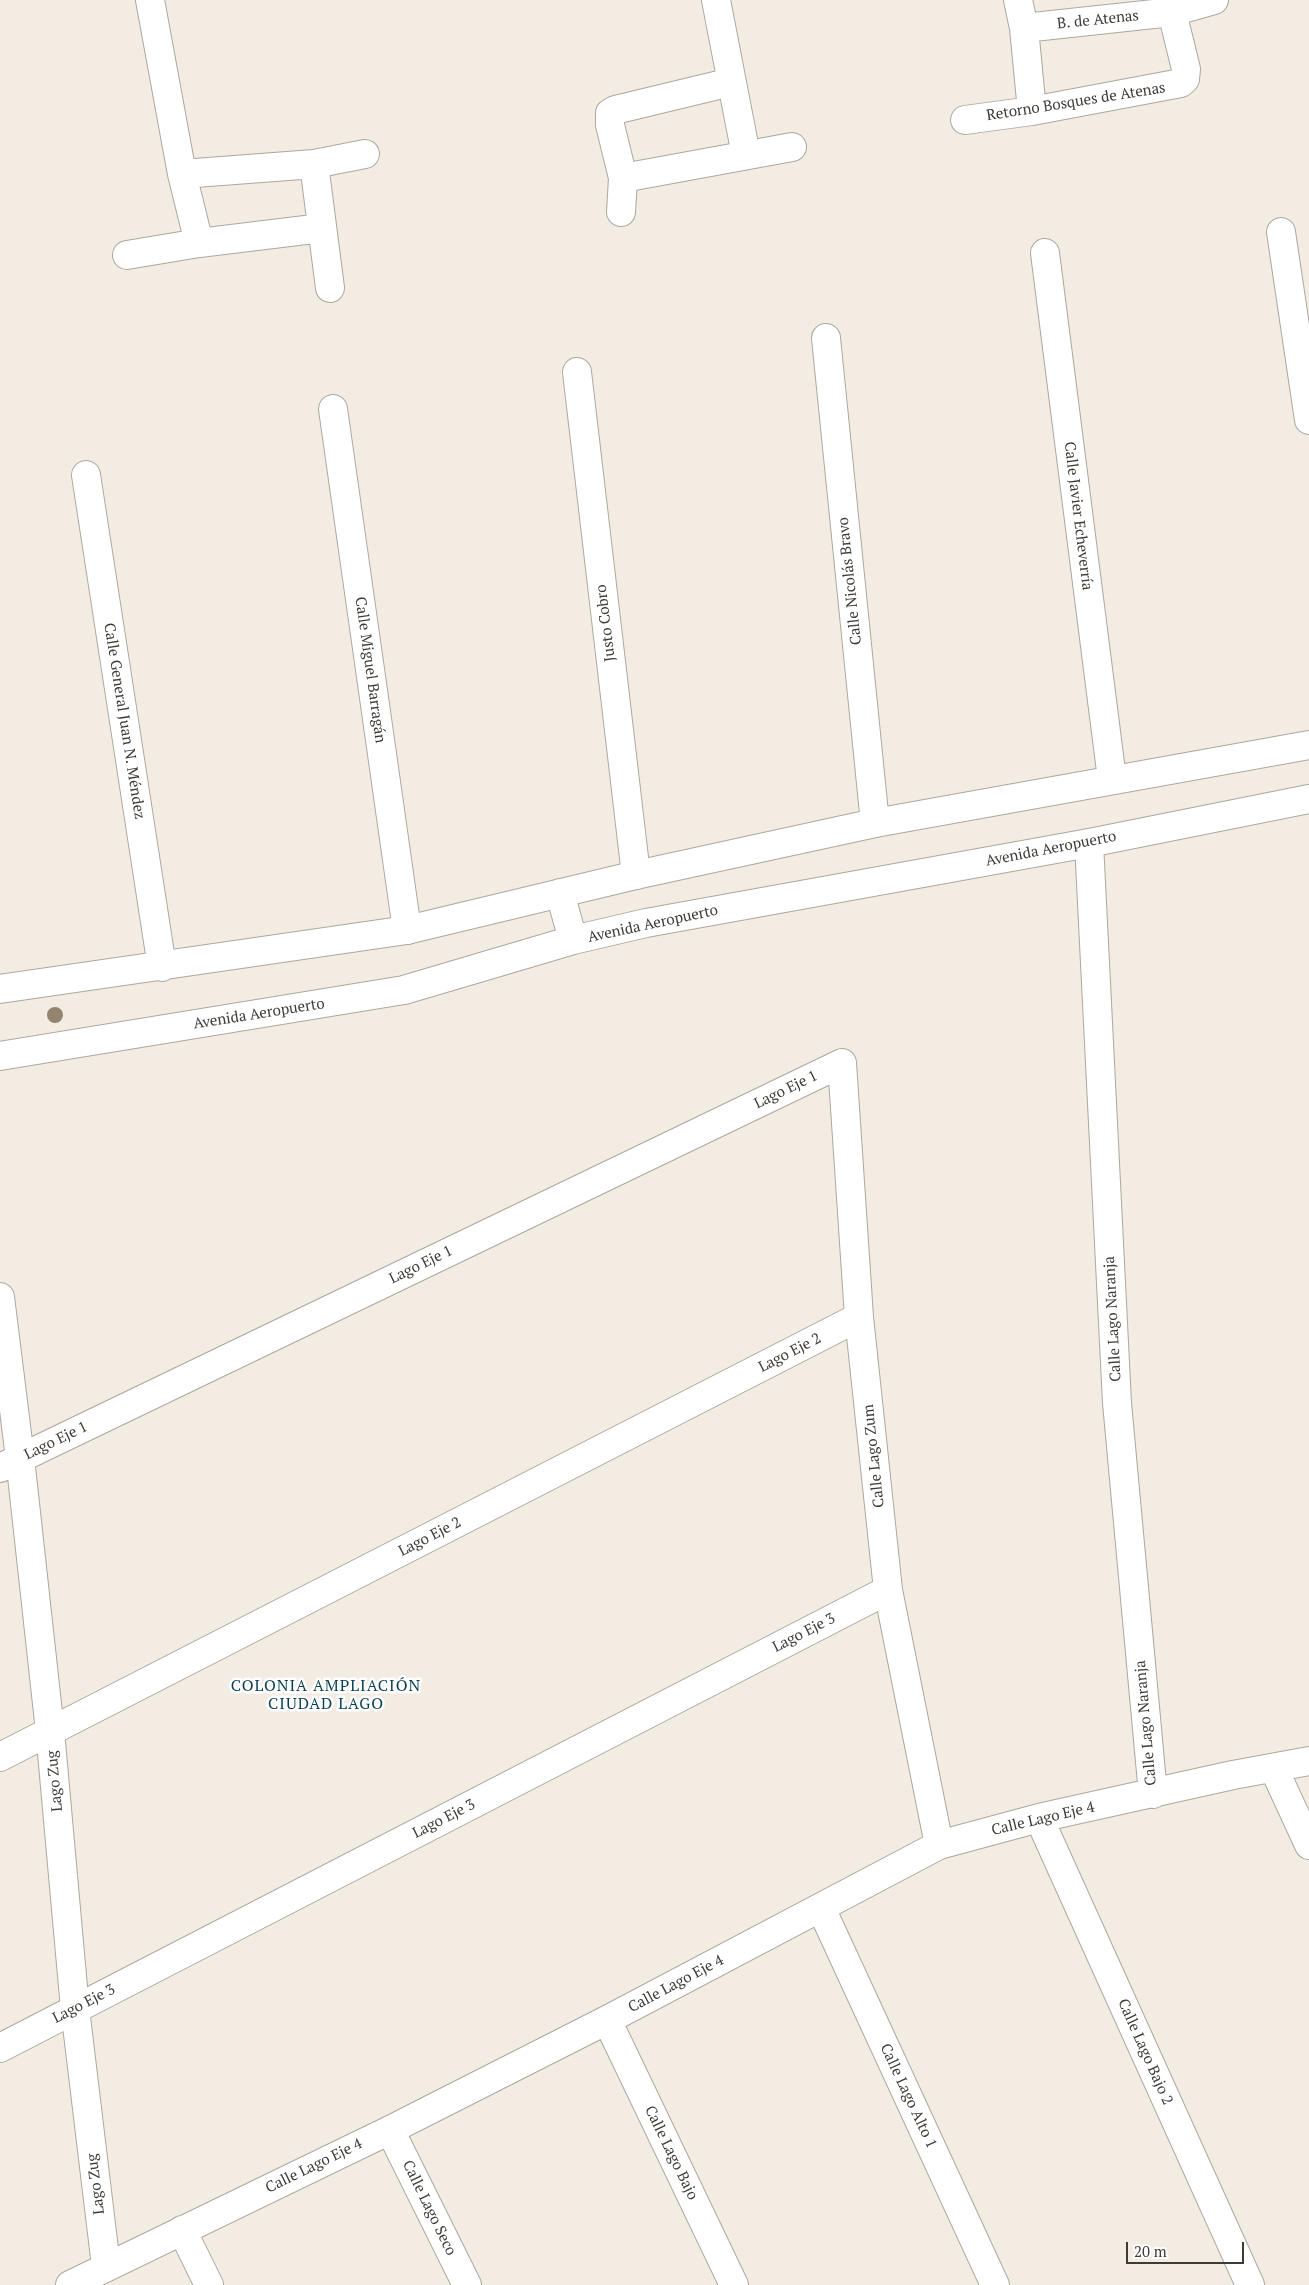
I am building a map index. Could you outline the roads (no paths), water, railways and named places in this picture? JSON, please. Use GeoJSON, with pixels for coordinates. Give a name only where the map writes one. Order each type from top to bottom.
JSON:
{"type":"FeatureCollection","features":[{"type":"Feature","properties":{"kind":"street"},"geometry":{"type":"LineString","coordinates":[[150,0],[182,174],[199,243]]}},
{"type":"Feature","properties":{"kind":"street"},"geometry":{"type":"LineString","coordinates":[[716,0],[746,156]]}},
{"type":"Feature","properties":{"kind":"street"},"geometry":{"type":"LineString","coordinates":[[1018,0],[1024,28],[1032,111]]}},
{"type":"Feature","properties":{"kind":"street","name":"B. de Atenas"},"geometry":{"type":"LineString","coordinates":[[1024,28],[1172,12],[1214,0]]}},
{"type":"Feature","properties":{"kind":"street","name":"Retorno Bosques de Atenas"},"geometry":{"type":"LineString","coordinates":[[965,120],[1032,111],[1175,85],[1184,79],[1186,69],[1172,12]]}},
{"type":"Feature","properties":{"kind":"street"},"geometry":{"type":"LineString","coordinates":[[621,212],[623,178],[610,125],[610,113],[615,110],[731,82]]}},
{"type":"Feature","properties":{"kind":"street"},"geometry":{"type":"LineString","coordinates":[[623,178],[792,147]]}},
{"type":"Feature","properties":{"kind":"street"},"geometry":{"type":"LineString","coordinates":[[182,174],[314,164],[365,154]]}},
{"type":"Feature","properties":{"kind":"street"},"geometry":{"type":"LineString","coordinates":[[314,164],[330,288]]}},
{"type":"Feature","properties":{"kind":"street"},"geometry":{"type":"LineString","coordinates":[[127,255],[199,243],[322,228]]}},
{"type":"Feature","properties":{"kind":"street"},"geometry":{"type":"LineString","coordinates":[[1282,232],[1309,420]]}},
{"type":"Feature","properties":{"kind":"street","name":"Calle Javier Echeverría"},"geometry":{"type":"LineString","coordinates":[[1045,253],[1112,779]]}},
{"type":"Feature","properties":{"kind":"street","name":"Calle Nicolás Bravo"},"geometry":{"type":"LineString","coordinates":[[826,338],[875,823]]}},
{"type":"Feature","properties":{"kind":"street","name":"Justo Cobro"},"geometry":{"type":"LineString","coordinates":[[577,372],[636,875]]}},
{"type":"Feature","properties":{"kind":"street","name":"Calle Miguel Barragán"},"geometry":{"type":"LineString","coordinates":[[333,409],[407,930]]}},
{"type":"Feature","properties":{"kind":"street","name":"Calle General Juan N. Méndez"},"geometry":{"type":"LineString","coordinates":[[86,475],[162,967]]}},
{"type":"Feature","properties":{"kind":"street"},"geometry":{"type":"LineString","coordinates":[[0,989],[407,930],[636,875],[875,823],[1309,745]]}},
{"type":"Feature","properties":{"kind":"street","name":"Avenida Aeropuerto"},"geometry":{"type":"LineString","coordinates":[[0,1056],[404,990],[573,940],[646,924],[1089,843],[1309,800]]}},
{"type":"Feature","properties":{"kind":"street","name":"Calle Lago Naranja"},"geometry":{"type":"LineString","coordinates":[[1089,843],[1117,1403],[1153,1794]]}},
{"type":"Feature","properties":{"kind":"street"},"geometry":{"type":"LineString","coordinates":[[560,893],[573,940]]}},
{"type":"Feature","properties":{"kind":"street","name":"Calle Lago Zum"},"geometry":{"type":"LineString","coordinates":[[842,1063],[859,1317],[888,1590],[939,1845]]}},
{"type":"Feature","properties":{"kind":"street","name":"Lago Eje 1"},"geometry":{"type":"LineString","coordinates":[[10,1463],[842,1063]]}},
{"type":"Feature","properties":{"kind":"street","name":"Lago Zug"},"geometry":{"type":"LineString","coordinates":[[0,1306],[10,1463],[50,1731],[75,2009],[106,2266]]}},
{"type":"Feature","properties":{"kind":"street","name":"Lago Eje 2"},"geometry":{"type":"LineString","coordinates":[[0,1757],[859,1317]]}},
{"type":"Feature","properties":{"kind":"street","name":"Lago Eje 3"},"geometry":{"type":"LineString","coordinates":[[0,2048],[888,1590]]}},
{"type":"Feature","properties":{"kind":"street","name":"Calle Lago Eje 4"},"geometry":{"type":"LineString","coordinates":[[70,2285],[390,2130],[607,2020],[939,1845],[1039,1818],[1233,1775],[1274,1769],[1309,1761]]}},
{"type":"Feature","properties":{"kind":"street"},"geometry":{"type":"LineString","coordinates":[[1274,1769],[1309,1845]]}},
{"type":"Feature","properties":{"kind":"street","name":"Calle Lago Bajo 2"},"geometry":{"type":"LineString","coordinates":[[1039,1818],[1250,2285]]}},
{"type":"Feature","properties":{"kind":"street","name":"Calle Lago Alto 1"},"geometry":{"type":"LineString","coordinates":[[821,1908],[994,2285]]}},
{"type":"Feature","properties":{"kind":"street","name":"Calle Lago Bajo"},"geometry":{"type":"LineString","coordinates":[[607,2020],[734,2285]]}},
{"type":"Feature","properties":{"kind":"street","name":"Calle Lago Seco"},"geometry":{"type":"LineString","coordinates":[[390,2130],[467,2285]]}},
{"type":"Feature","properties":{"kind":"street"},"geometry":{"type":"LineString","coordinates":[[182,2230],[210,2285]]}},
{"type":"Feature","properties":{"kind":"district","name":"COLONIA AMPLIACIÓN CIUDAD LAGO"},"geometry":{"type":"Point","coordinates":[326,1695]}}]}
